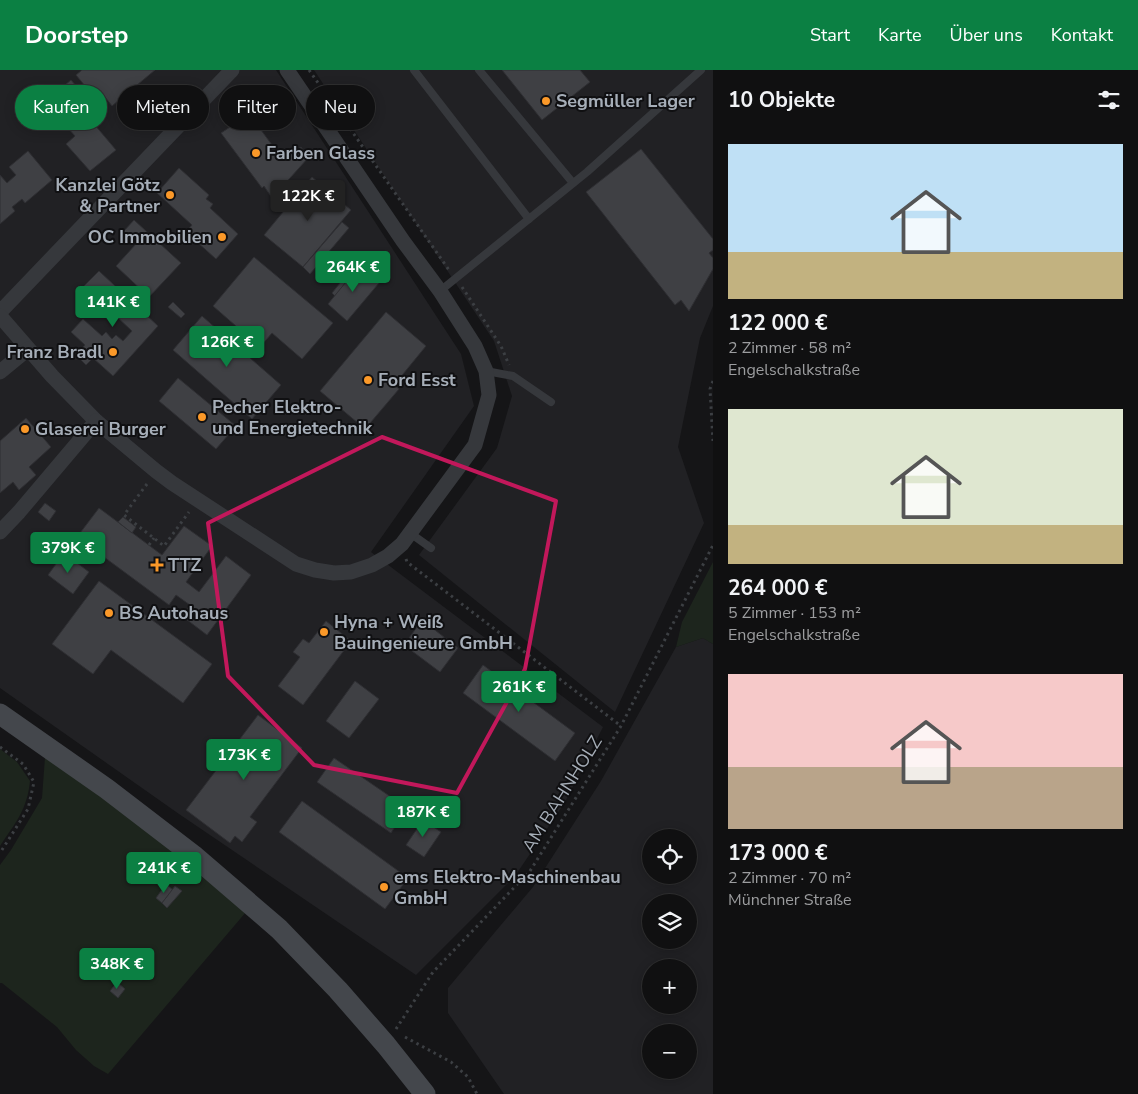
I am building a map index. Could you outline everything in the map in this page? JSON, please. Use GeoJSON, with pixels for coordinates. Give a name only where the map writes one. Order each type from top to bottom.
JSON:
{"type":"FeatureCollection","features":[{"type":"Feature","properties":{"kind":"main road"},"geometry":{"type":"LineString","coordinates":[[0,714],[107,790],[200,861],[279,929],[338,990],[395,1038],[425,1094]]}},
{"type":"Feature","properties":{"kind":"street"},"geometry":{"type":"LineString","coordinates":[[0,312],[232,70]]}},
{"type":"Feature","properties":{"kind":"street"},"geometry":{"type":"LineString","coordinates":[[0,316],[52,376],[96,421],[156,471],[296,564],[334,573],[351,572],[372,565],[388,556],[406,539],[475,445],[489,395],[486,371],[475,346],[440,291],[287,70]]}},
{"type":"Feature","properties":{"kind":"street"},"geometry":{"type":"LineString","coordinates":[[0,372],[28,349]]}},
{"type":"Feature","properties":{"kind":"street"},"geometry":{"type":"LineString","coordinates":[[0,532],[20,512],[96,421]]}},
{"type":"Feature","properties":{"kind":"lane"},"geometry":{"type":"LineString","coordinates":[[414,70],[529,219]]}},
{"type":"Feature","properties":{"kind":"lane"},"geometry":{"type":"LineString","coordinates":[[480,70],[573,183]]}},
{"type":"Feature","properties":{"kind":"lane"},"geometry":{"type":"LineString","coordinates":[[440,291],[573,183],[701,70]]}},
{"type":"Feature","properties":{"kind":"lane"},"geometry":{"type":"LineString","coordinates":[[486,371],[513,376],[551,402]]}},
{"type":"Feature","properties":{"kind":"lane"},"geometry":{"type":"LineString","coordinates":[[406,539],[431,548]]}},
{"type":"Feature","properties":{"kind":"path"},"geometry":{"type":"LineString","coordinates":[[309,70],[483,318],[501,346],[513,376]]}},
{"type":"Feature","properties":{"kind":"path"},"geometry":{"type":"LineString","coordinates":[[713,381],[710,389],[713,440]]}},
{"type":"Feature","properties":{"kind":"path"},"geometry":{"type":"LineString","coordinates":[[156,471],[124,515],[164,546],[198,500]]}},
{"type":"Feature","properties":{"kind":"path"},"geometry":{"type":"LineString","coordinates":[[149,545],[154,538]]}},
{"type":"Feature","properties":{"kind":"path"},"geometry":{"type":"LineString","coordinates":[[406,539],[407,562],[621,726]]}},
{"type":"Feature","properties":{"kind":"path","name":"AM BAHNHOLZ"},"geometry":{"type":"LineString","coordinates":[[395,1038],[433,972],[530,871],[621,726],[713,545]]}},
{"type":"Feature","properties":{"kind":"path"},"geometry":{"type":"LineString","coordinates":[[0,747],[23,764],[34,782],[28,809],[0,853]]}},
{"type":"Feature","properties":{"kind":"path"},"geometry":{"type":"LineString","coordinates":[[395,1038],[451,1062],[468,1077],[477,1094]]}},
{"type":"Feature","properties":{"kind":"highlighted area"},"geometry":{"type":"Polygon","coordinates":[[[382,437],[556,501],[525,669],[457,793],[314,765],[228,676],[208,523],[382,437]]]}},
{"type":"Feature","properties":{"kind":"shaded area"},"geometry":{"type":"Polygon","coordinates":[[[0,70],[276,70],[286,85],[219,85],[219,130],[296,130],[296,101],[306,116],[306,130],[315,130],[461,354],[474,406],[371,552],[603,727],[565,802],[515,876],[416,975],[179,814],[0,688],[0,70]]]}},
{"type":"Feature","properties":{"kind":"shaded area"},"geometry":{"type":"Polygon","coordinates":[[[314,70],[713,70],[713,306],[700,338],[678,447],[704,523],[615,712],[419,555],[497,448],[512,396],[494,341],[354,130],[375,130],[375,85],[324,85],[314,70]]]}},
{"type":"Feature","properties":{"kind":"shaded area"},"geometry":{"type":"Polygon","coordinates":[[[713,562],[713,644],[703,638],[676,647],[682,622],[713,562]]]}},
{"type":"Feature","properties":{"kind":"shaded area"},"geometry":{"type":"Polygon","coordinates":[[[703,638],[713,644],[713,1094],[504,1094],[448,1013],[448,988],[533,887],[601,781],[676,647],[703,638]]]}},
{"type":"Feature","properties":{"kind":"shaded area"},"geometry":{"type":"Polygon","coordinates":[[[0,749],[17,762],[30,781],[29,791],[23,808],[16,823],[0,846],[0,749]]]}},
{"type":"Feature","properties":{"kind":"shaded area"},"geometry":{"type":"Polygon","coordinates":[[[45,757],[108,801],[202,874],[246,912],[108,1074],[94,1066],[76,1050],[57,1027],[0,983],[0,865],[42,798],[45,757]]]}},
{"type":"Feature","properties":{"kind":"building"},"geometry":{"type":"Polygon","coordinates":[[[82,70],[155,70],[137,85],[117,85],[117,102],[112,106],[107,100],[107,85],[84,85],[76,75],[82,70]]]}},
{"type":"Feature","properties":{"kind":"building","name":"Segmüller Lager"},"geometry":{"type":"Polygon","coordinates":[[[502,70],[580,70],[590,82],[542,120],[502,70]]]}},
{"type":"Feature","properties":{"kind":"building"},"geometry":{"type":"Polygon","coordinates":[[[71,80],[75,85],[65,85],[71,80]]]}},
{"type":"Feature","properties":{"kind":"building"},"geometry":{"type":"Polygon","coordinates":[[[70,130],[99,130],[116,150],[90,171],[66,144],[75,136],[70,130]]]}},
{"type":"Feature","properties":{"kind":"building","name":"Farben Glass"},"geometry":{"type":"Polygon","coordinates":[[[226,130],[261,130],[283,160],[301,147],[308,158],[272,198],[264,186],[262,188],[221,133],[226,130]]]}},
{"type":"Feature","properties":{"kind":"building"},"geometry":{"type":"Polygon","coordinates":[[[641,149],[713,239],[713,250],[709,253],[713,258],[713,269],[689,311],[681,300],[675,305],[586,192],[641,149]]]}},
{"type":"Feature","properties":{"kind":"building"},"geometry":{"type":"Polygon","coordinates":[[[28,151],[52,180],[25,203],[22,199],[12,207],[15,211],[0,224],[0,175],[7,183],[16,175],[9,167],[28,151]]]}},
{"type":"Feature","properties":{"kind":"building"},"geometry":{"type":"Polygon","coordinates":[[[179,168],[209,195],[206,199],[213,204],[210,208],[238,234],[216,259],[186,232],[192,225],[157,193],[179,168]]]}},
{"type":"Feature","properties":{"kind":"building"},"geometry":{"type":"Polygon","coordinates":[[[312,177],[351,210],[303,267],[264,235],[312,177]]]}},
{"type":"Feature","properties":{"kind":"building"},"geometry":{"type":"Polygon","coordinates":[[[134,220],[181,263],[149,297],[116,266],[136,244],[123,232],[134,220]]]}},
{"type":"Feature","properties":{"kind":"building"},"geometry":{"type":"Polygon","coordinates":[[[342,222],[349,228],[310,274],[303,267],[342,222]]]}},
{"type":"Feature","properties":{"kind":"building"},"geometry":{"type":"Polygon","coordinates":[[[254,257],[333,323],[302,359],[272,333],[260,347],[213,306],[254,257]]]}},
{"type":"Feature","properties":{"kind":"building"},"geometry":{"type":"Polygon","coordinates":[[[356,263],[359,266],[335,296],[332,293],[356,263]]]}},
{"type":"Feature","properties":{"kind":"building"},"geometry":{"type":"Polygon","coordinates":[[[359,266],[379,283],[347,321],[328,304],[359,266]]]}},
{"type":"Feature","properties":{"kind":"building"},"geometry":{"type":"Polygon","coordinates":[[[99,271],[158,326],[113,376],[93,358],[86,365],[76,355],[85,345],[71,332],[83,319],[102,336],[106,332],[112,339],[116,335],[123,341],[132,331],[84,286],[99,271]]]}},
{"type":"Feature","properties":{"kind":"building"},"geometry":{"type":"Polygon","coordinates":[[[173,302],[185,314],[181,318],[168,307],[173,302]]]}},
{"type":"Feature","properties":{"kind":"building"},"geometry":{"type":"Polygon","coordinates":[[[386,312],[426,346],[394,385],[399,389],[365,429],[320,391],[386,312]]]}},
{"type":"Feature","properties":{"kind":"building"},"geometry":{"type":"Polygon","coordinates":[[[202,316],[281,385],[252,419],[173,350],[202,316]]]}},
{"type":"Feature","properties":{"kind":"building"},"geometry":{"type":"Polygon","coordinates":[[[178,378],[236,426],[216,449],[159,401],[178,378]]]}},
{"type":"Feature","properties":{"kind":"building"},"geometry":{"type":"Polygon","coordinates":[[[26,418],[51,447],[29,467],[36,475],[19,490],[13,482],[0,493],[0,441],[26,418]]]}},
{"type":"Feature","properties":{"kind":"building"},"geometry":{"type":"Polygon","coordinates":[[[45,503],[56,511],[49,521],[38,512],[45,503]]]}},
{"type":"Feature","properties":{"kind":"building","name":"TTZ"},"geometry":{"type":"Polygon","coordinates":[[[99,508],[162,555],[184,526],[212,546],[186,582],[199,592],[226,556],[251,575],[207,635],[182,616],[190,605],[176,595],[169,605],[77,537],[99,508]]]}},
{"type":"Feature","properties":{"kind":"building"},"geometry":{"type":"Polygon","coordinates":[[[123,517],[136,527],[132,533],[118,522],[123,517]]]}},
{"type":"Feature","properties":{"kind":"building"},"geometry":{"type":"Polygon","coordinates":[[[64,553],[89,572],[73,594],[48,575],[64,553]]]}},
{"type":"Feature","properties":{"kind":"building","name":"BS Autohaus"},"geometry":{"type":"Polygon","coordinates":[[[99,581],[212,664],[183,703],[111,650],[93,674],[52,644],[99,581]]]}},
{"type":"Feature","properties":{"kind":"building"},"geometry":{"type":"Polygon","coordinates":[[[422,620],[458,648],[440,672],[404,645],[422,620]]]}},
{"type":"Feature","properties":{"kind":"building"},"geometry":{"type":"Polygon","coordinates":[[[326,621],[351,641],[303,705],[278,686],[300,657],[293,652],[303,639],[309,643],[326,621]]]}},
{"type":"Feature","properties":{"kind":"building"},"geometry":{"type":"Polygon","coordinates":[[[483,665],[575,733],[555,761],[463,693],[483,665]]]}},
{"type":"Feature","properties":{"kind":"building"},"geometry":{"type":"Polygon","coordinates":[[[355,681],[379,699],[349,738],[326,721],[355,681]]]}},
{"type":"Feature","properties":{"kind":"building"},"geometry":{"type":"Polygon","coordinates":[[[258,715],[302,748],[250,817],[257,822],[242,842],[235,836],[230,843],[186,810],[258,715]]]}},
{"type":"Feature","properties":{"kind":"building"},"geometry":{"type":"Polygon","coordinates":[[[334,758],[407,808],[391,833],[317,782],[334,758]]]}},
{"type":"Feature","properties":{"kind":"building"},"geometry":{"type":"Polygon","coordinates":[[[302,801],[408,878],[385,909],[279,832],[302,801]]]}},
{"type":"Feature","properties":{"kind":"building"},"geometry":{"type":"Polygon","coordinates":[[[423,820],[441,832],[424,857],[406,845],[423,820]]]}},
{"type":"Feature","properties":{"kind":"building"},"geometry":{"type":"Polygon","coordinates":[[[166,884],[173,890],[162,903],[156,898],[166,884]]]}},
{"type":"Feature","properties":{"kind":"building"},"geometry":{"type":"Polygon","coordinates":[[[175,886],[182,891],[167,908],[162,903],[175,886]]]}},
{"type":"Feature","properties":{"kind":"building"},"geometry":{"type":"Polygon","coordinates":[[[117,982],[125,989],[118,998],[110,991],[117,982]]]}},
{"type":"Feature","properties":{"kind":"place","name":"Segmüller Lager"},"geometry":{"type":"Point","coordinates":[546,101]}},
{"type":"Feature","properties":{"kind":"place","name":"Farben Glass"},"geometry":{"type":"Point","coordinates":[256,153]}},
{"type":"Feature","properties":{"kind":"place","name":"Kanzlei Götz & Partner"},"geometry":{"type":"Point","coordinates":[170,195]}},
{"type":"Feature","properties":{"kind":"place","name":"OC Immobilien"},"geometry":{"type":"Point","coordinates":[222,237]}},
{"type":"Feature","properties":{"kind":"place","name":"Franz Bradl"},"geometry":{"type":"Point","coordinates":[113,352]}},
{"type":"Feature","properties":{"kind":"place","name":"Ford Esst"},"geometry":{"type":"Point","coordinates":[368,380]}},
{"type":"Feature","properties":{"kind":"place","name":"Pecher Elektro- und Energietechnik"},"geometry":{"type":"Point","coordinates":[202,417]}},
{"type":"Feature","properties":{"kind":"place","name":"Glaserei Burger"},"geometry":{"type":"Point","coordinates":[25,429]}},
{"type":"Feature","properties":{"kind":"place","name":"TTZ"},"geometry":{"type":"Point","coordinates":[157,565]}},
{"type":"Feature","properties":{"kind":"place","name":"BS Autohaus"},"geometry":{"type":"Point","coordinates":[109,613]}},
{"type":"Feature","properties":{"kind":"place","name":"Hyna + Weiß Bauingenieure GmbH"},"geometry":{"type":"Point","coordinates":[324,632]}},
{"type":"Feature","properties":{"kind":"place","name":"ems Elektro-Maschinenbau GmbH"},"geometry":{"type":"Point","coordinates":[384,887]}}]}
